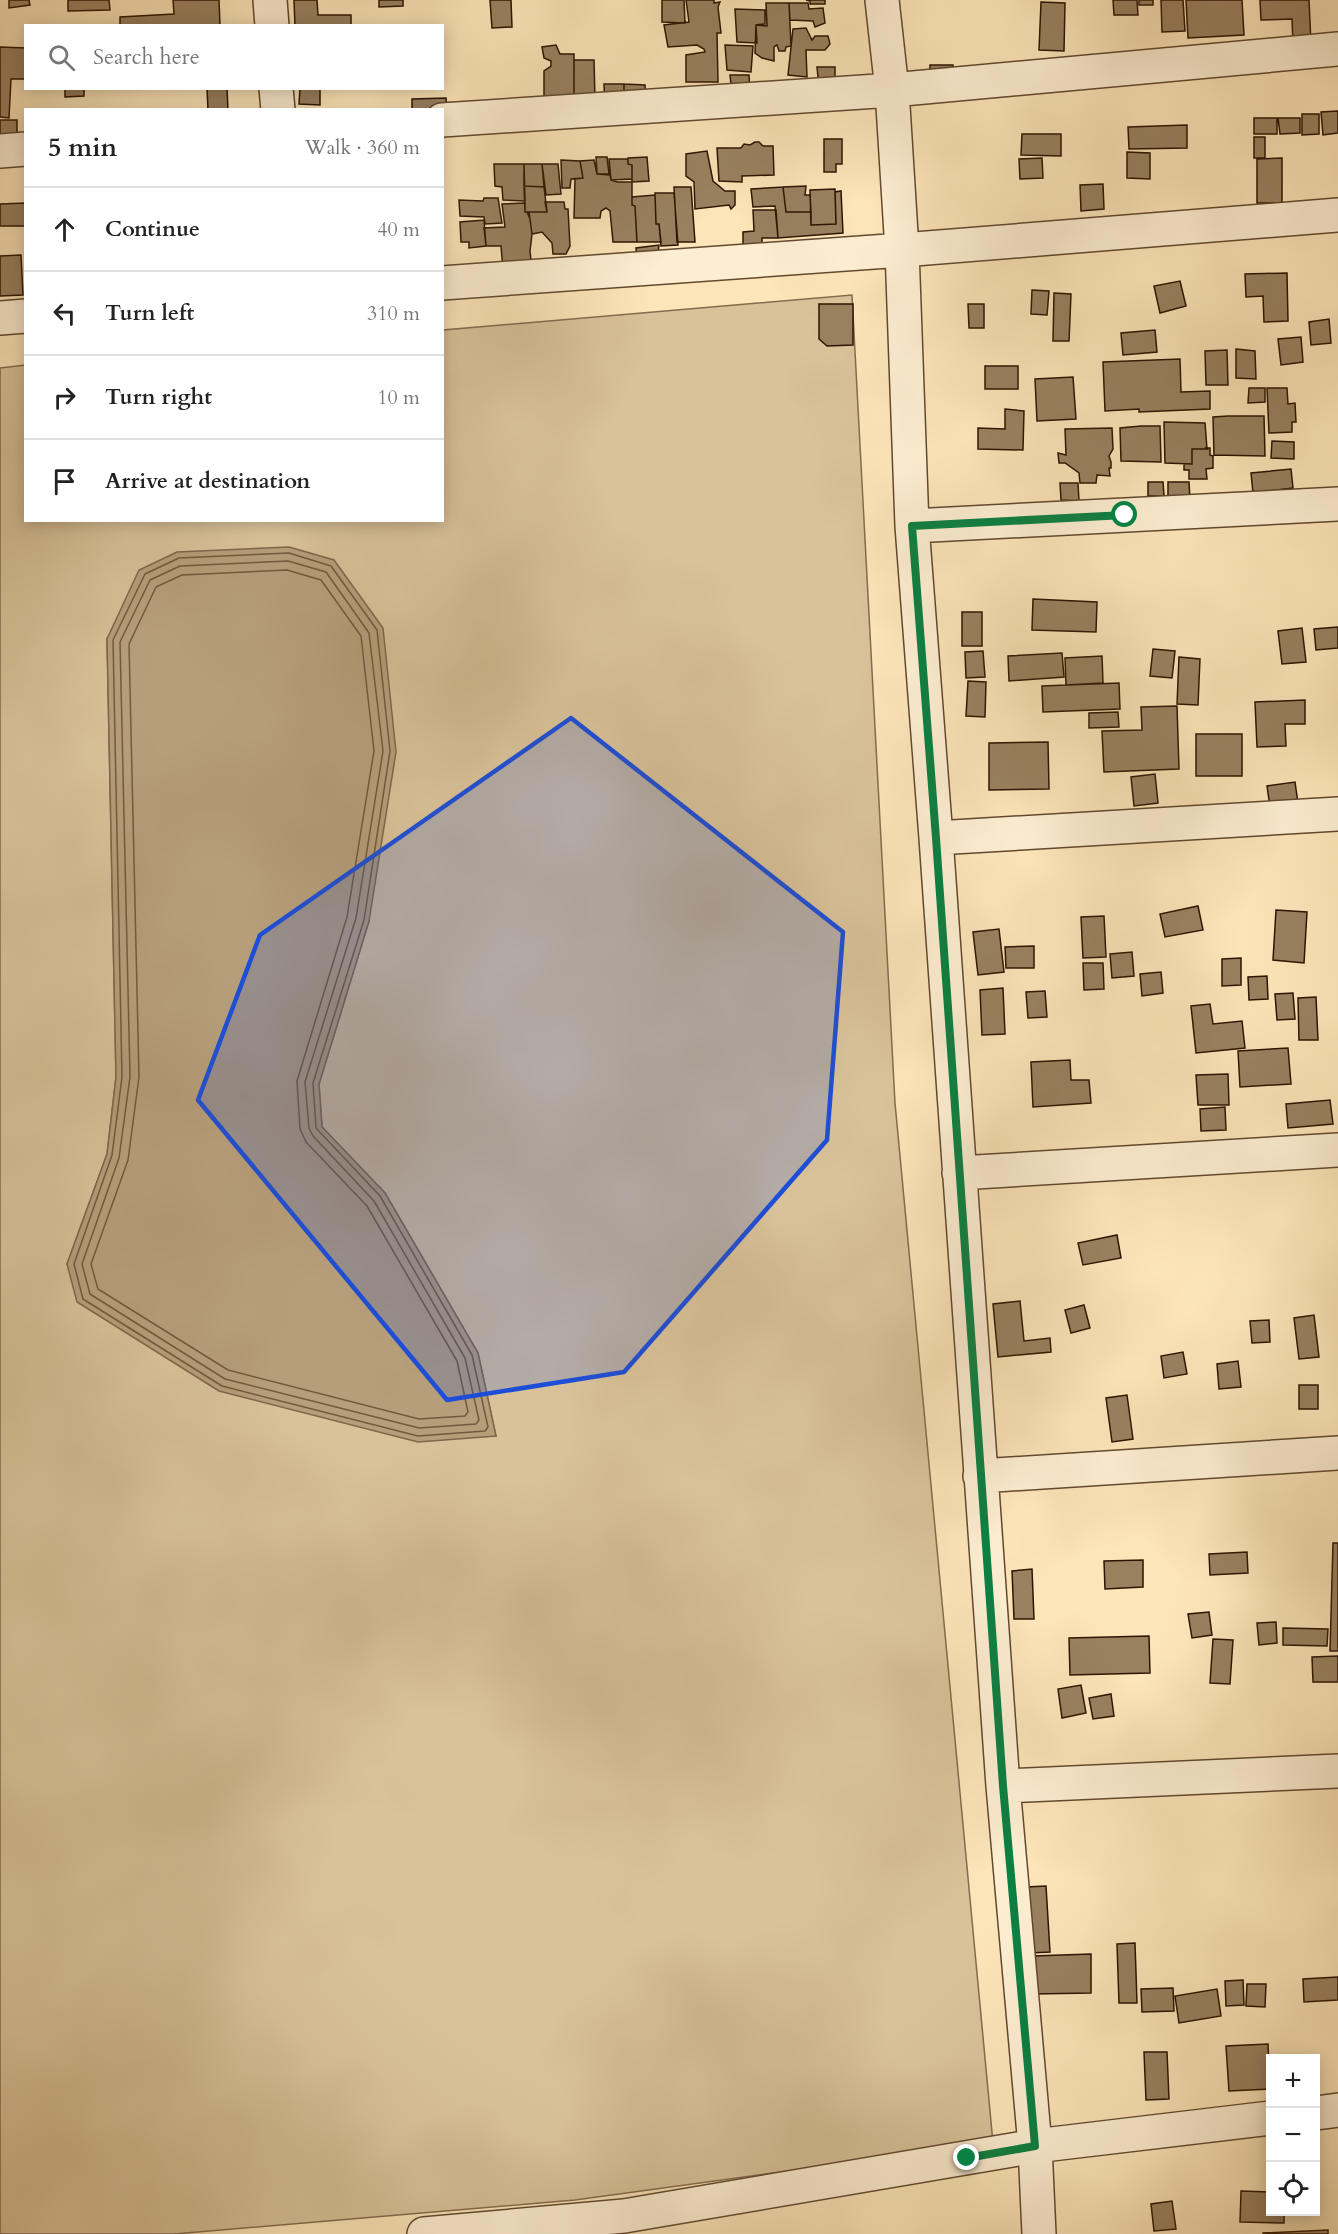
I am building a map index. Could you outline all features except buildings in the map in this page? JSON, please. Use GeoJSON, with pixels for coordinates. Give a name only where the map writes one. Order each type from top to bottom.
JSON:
{"type":"FeatureCollection","features":[{"type":"Feature","properties":{"kind":"street"},"geometry":{"type":"LineString","coordinates":[[270,0],[272,24]]}},
{"type":"Feature","properties":{"kind":"street"},"geometry":{"type":"LineString","coordinates":[[882,0],[892,90],[902,250],[912,526],[1003,1786],[1035,2146],[1039,2234]]}},
{"type":"Feature","properties":{"kind":"street"},"geometry":{"type":"LineString","coordinates":[[444,120],[892,90],[1338,50]]}},
{"type":"Feature","properties":{"kind":"street"},"geometry":{"type":"LineString","coordinates":[[276,90],[278,108]]}},
{"type":"Feature","properties":{"kind":"street"},"geometry":{"type":"LineString","coordinates":[[0,151],[24,149]]}},
{"type":"Feature","properties":{"kind":"street"},"geometry":{"type":"LineString","coordinates":[[444,282],[902,250],[1338,215]]}},
{"type":"Feature","properties":{"kind":"street"},"geometry":{"type":"LineString","coordinates":[[0,318],[24,316]]}},
{"type":"Feature","properties":{"kind":"street"},"geometry":{"type":"LineString","coordinates":[[912,526],[1338,504]]}},
{"type":"Feature","properties":{"kind":"street"},"geometry":{"type":"LineString","coordinates":[[936,838],[1338,814]]}},
{"type":"Feature","properties":{"kind":"street"},"geometry":{"type":"LineString","coordinates":[[959,1173],[1338,1150]]}},
{"type":"Feature","properties":{"kind":"street"},"geometry":{"type":"LineString","coordinates":[[980,1476],[1338,1453]]}},
{"type":"Feature","properties":{"kind":"street"},"geometry":{"type":"LineString","coordinates":[[1003,1786],[1338,1771]]}},
{"type":"Feature","properties":{"kind":"street"},"geometry":{"type":"LineString","coordinates":[[1320,2112],[1338,2110]]}},
{"type":"Feature","properties":{"kind":"street"},"geometry":{"type":"LineString","coordinates":[[424,2234],[625,2225],[1035,2146],[1266,2118]]}},
{"type":"Feature","properties":{"kind":"highlighted area"},"geometry":{"type":"Polygon","coordinates":[[[571,718],[843,932],[827,1140],[624,1372],[447,1400],[198,1100],[260,935],[571,718]]]}},
{"type":"Feature","properties":{"kind":"shaded area"},"geometry":{"type":"Polygon","coordinates":[[[852,295],[895,1103],[993,2143],[575,2200],[174,2234],[0,2234],[0,368],[24,365],[24,522],[444,522],[444,330],[852,295]],[[107,639],[116,1077],[107,1154],[67,1264],[496,1436],[478,1353],[385,1193],[322,1127],[319,1084],[369,921],[107,639]]]}},
{"type":"Feature","properties":{"kind":"water"},"geometry":{"type":"Polygon","coordinates":[[[289,547],[334,560],[383,628],[396,752],[369,921],[319,1084],[322,1127],[385,1193],[478,1353],[496,1436],[418,1442],[219,1391],[77,1302],[67,1264],[107,1154],[116,1077],[107,639],[139,570],[177,552],[289,547]]]}},
{"type":"Feature","properties":{"kind":"route"},"geometry":{"type":"LineString","coordinates":[[967,2158],[1035,2146],[1003,1786],[981,1500],[936,838],[912,526],[1125,515]]}}]}
